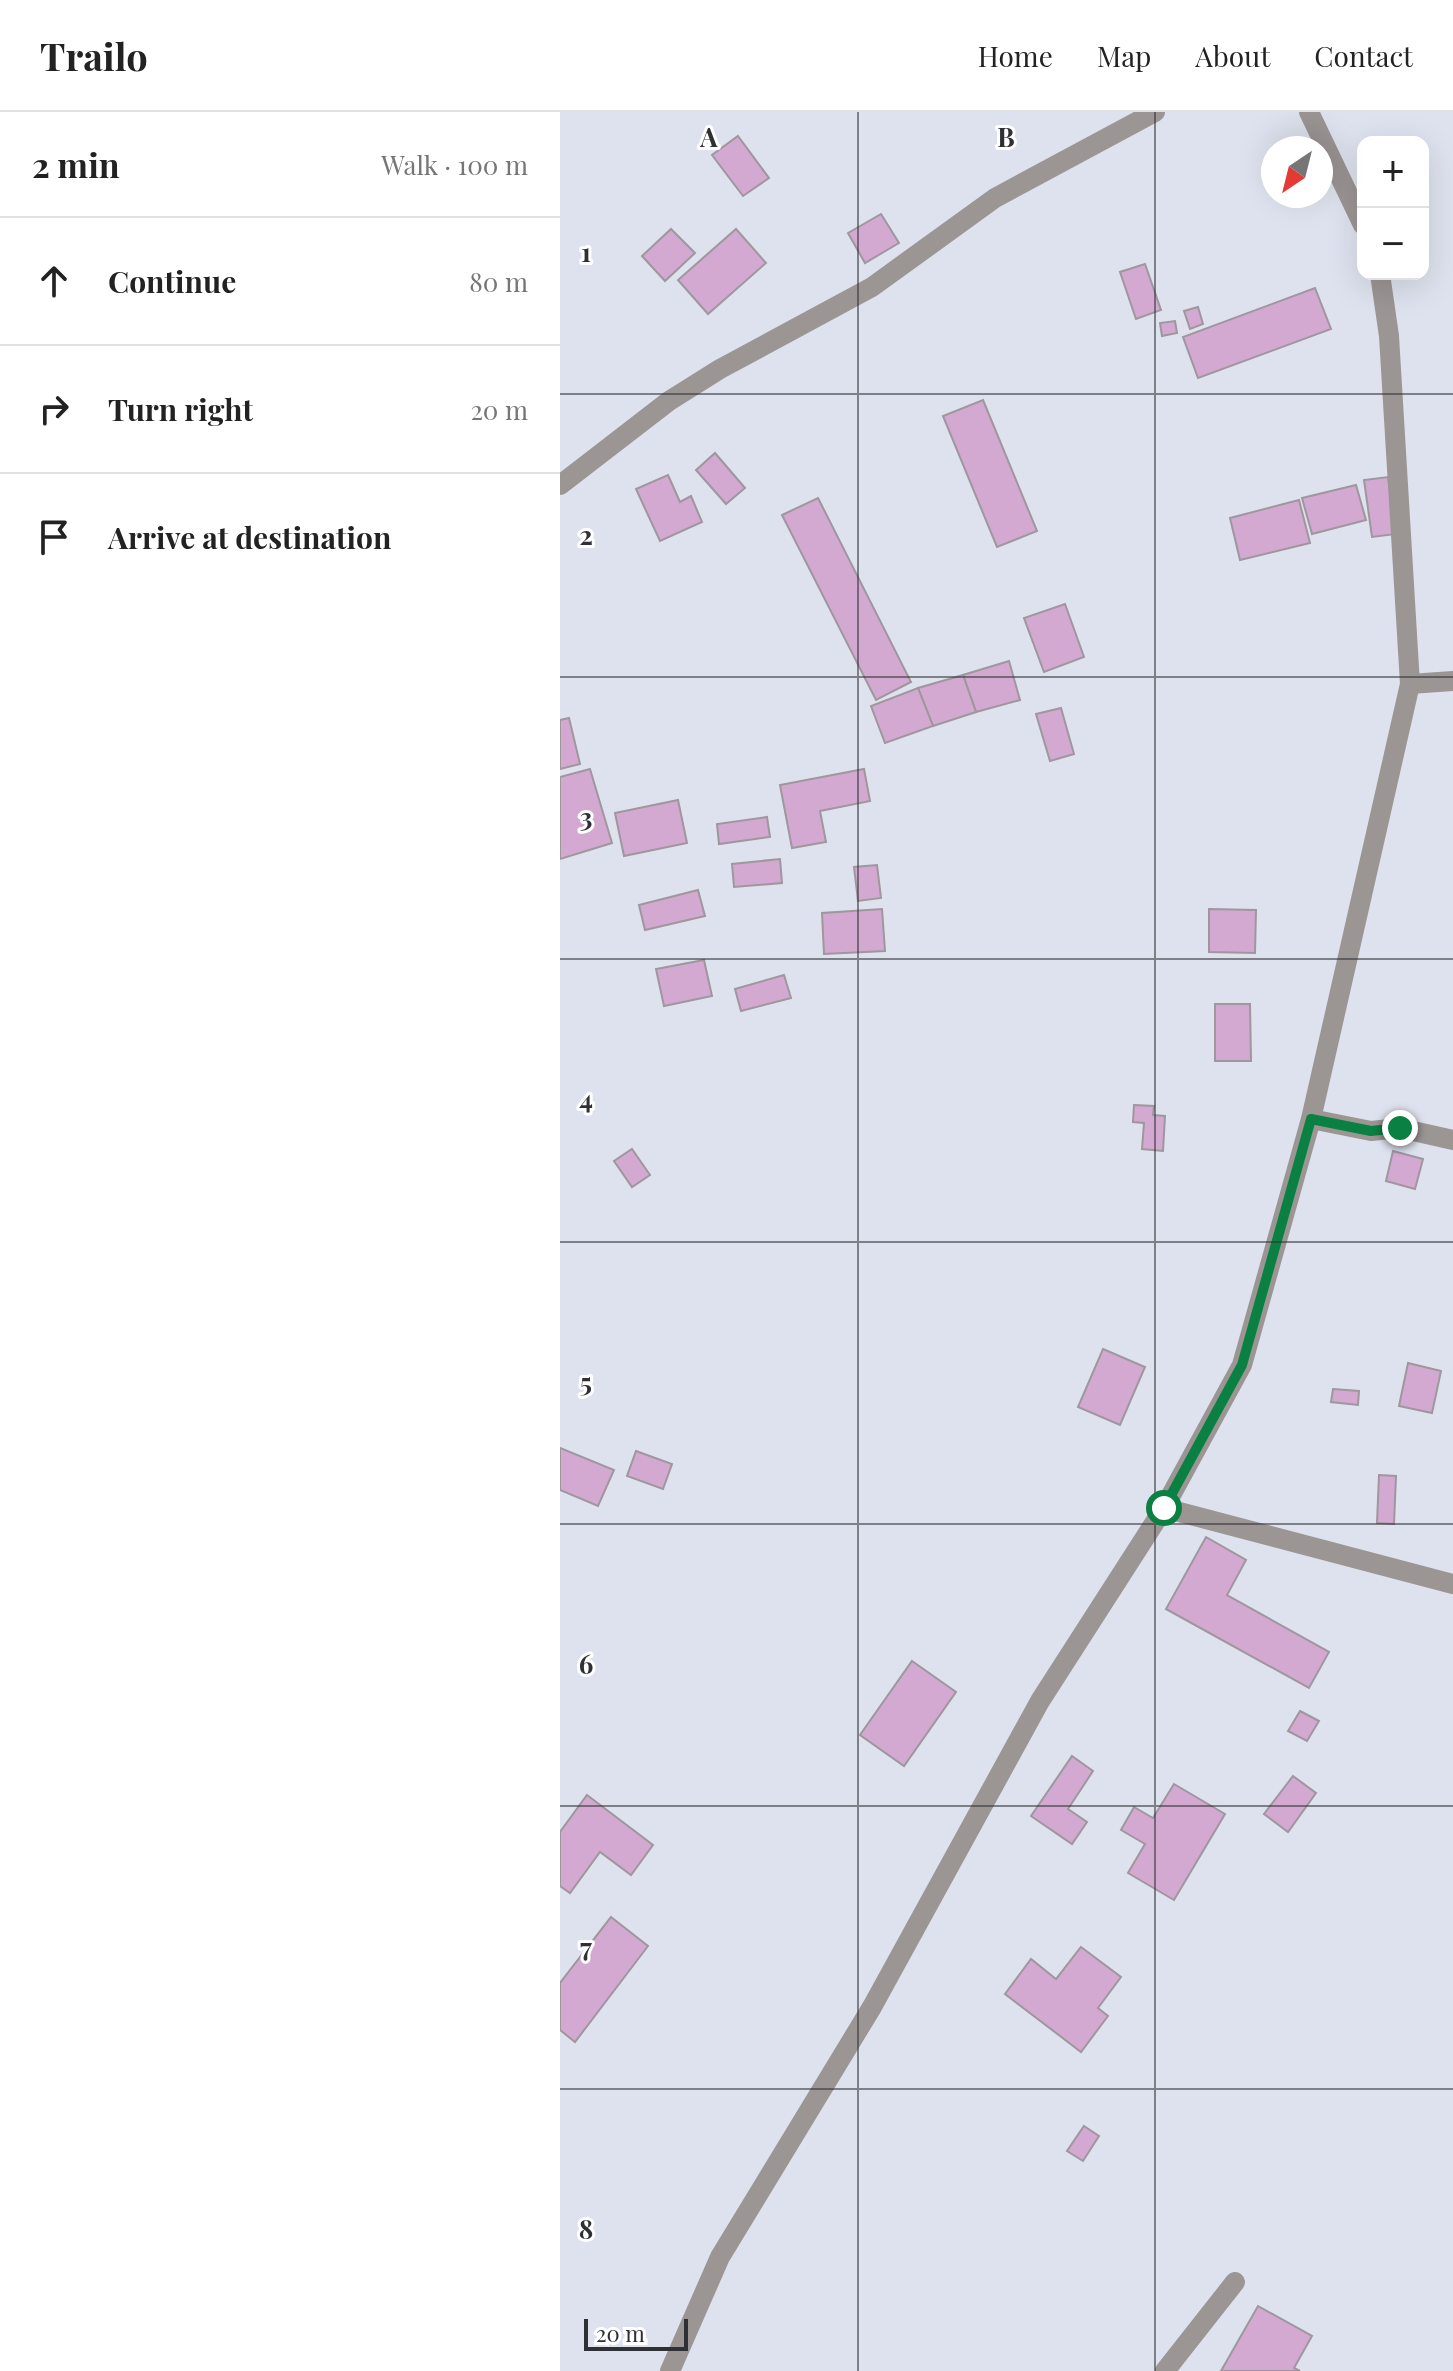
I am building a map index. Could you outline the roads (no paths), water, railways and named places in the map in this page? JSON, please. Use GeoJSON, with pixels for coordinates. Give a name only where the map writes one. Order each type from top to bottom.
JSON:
{"type":"FeatureCollection","features":[{"type":"Feature","properties":{"kind":"street"},"geometry":{"type":"LineString","coordinates":[[560,485],[694,385],[872,287],[995,198],[1155,112]]}},
{"type":"Feature","properties":{"kind":"street"},"geometry":{"type":"LineString","coordinates":[[1309,112],[1357,212]]}},
{"type":"Feature","properties":{"kind":"street"},"geometry":{"type":"LineString","coordinates":[[670,2371],[720,2257],[872,2007],[1040,1701],[1164,1508],[1242,1365],[1311,1119],[1410,684],[1389,336],[1381,280]]}},
{"type":"Feature","properties":{"kind":"street"},"geometry":{"type":"LineString","coordinates":[[1410,684],[1453,681]]}},
{"type":"Feature","properties":{"kind":"street"},"geometry":{"type":"LineString","coordinates":[[1311,1119],[1371,1131],[1400,1128],[1453,1140]]}},
{"type":"Feature","properties":{"kind":"street"},"geometry":{"type":"LineString","coordinates":[[1164,1508],[1453,1584]]}},
{"type":"Feature","properties":{"kind":"street"},"geometry":{"type":"LineString","coordinates":[[1165,2371],[1235,2282]]}}]}
